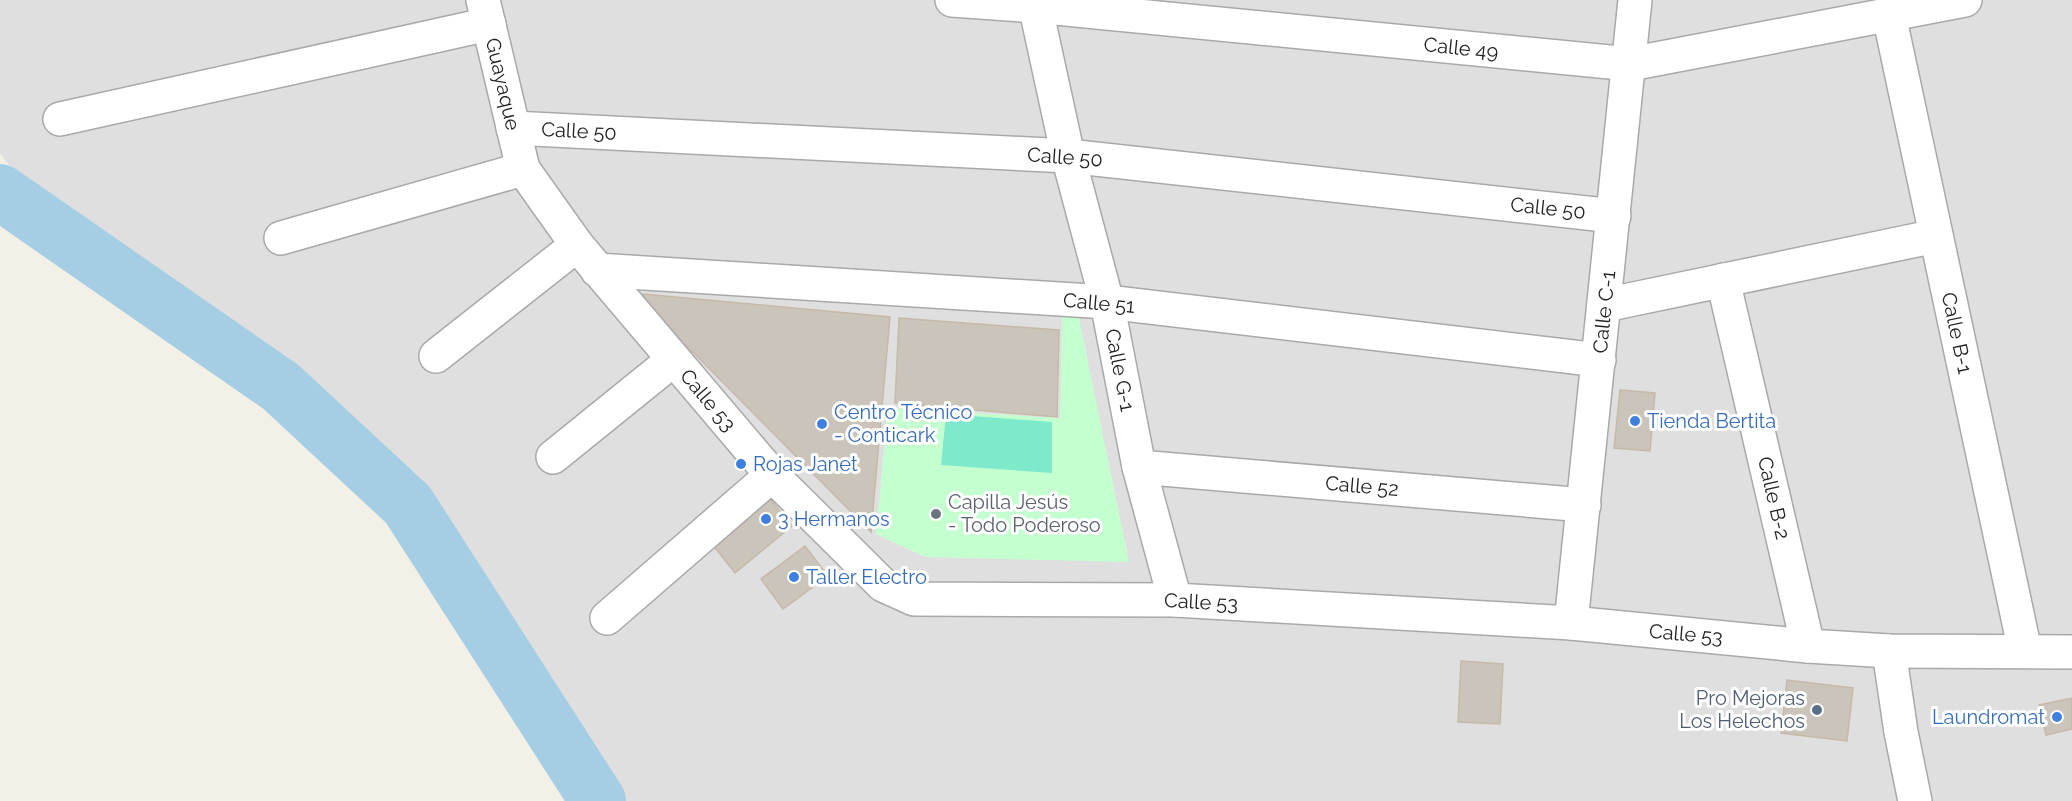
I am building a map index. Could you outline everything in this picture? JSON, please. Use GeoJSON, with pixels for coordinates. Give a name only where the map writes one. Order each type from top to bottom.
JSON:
{"type":"FeatureCollection","features":[{"type":"Feature","properties":{"kind":"street","name":"Calle 49"},"geometry":{"type":"LineString","coordinates":[[952,0],[1035,3],[1630,64],[1965,0]]}},
{"type":"Feature","properties":{"kind":"street","name":"Calle C-1"},"geometry":{"type":"LineString","coordinates":[[1571,623],[1635,0]]}},
{"type":"Feature","properties":{"kind":"street","name":"Calle G-1"},"geometry":{"type":"LineString","coordinates":[[1035,3],[1068,156],[1107,302],[1139,467],[1175,600]]}},
{"type":"Feature","properties":{"kind":"street"},"geometry":{"type":"LineString","coordinates":[[60,119],[486,12]]}},
{"type":"Feature","properties":{"kind":"street","name":"Guayaque"},"geometry":{"type":"LineString","coordinates":[[486,12],[523,169]]}},
{"type":"Feature","properties":{"kind":"street","name":"Calle B-1"},"geometry":{"type":"LineString","coordinates":[[1888,15],[2025,651]]}},
{"type":"Feature","properties":{"kind":"street","name":"Calle 50"},"geometry":{"type":"LineString","coordinates":[[513,128],[1068,156],[1614,216]]}},
{"type":"Feature","properties":{"kind":"street"},"geometry":{"type":"LineString","coordinates":[[281,238],[523,169]]}},
{"type":"Feature","properties":{"kind":"street","name":"Calle 53"},"geometry":{"type":"LineString","coordinates":[[523,169],[587,258],[772,475],[883,585],[914,599],[1175,600],[1571,623],[1808,646],[1889,651],[2072,652]]}},
{"type":"Feature","properties":{"kind":"street"},"geometry":{"type":"LineString","coordinates":[[1605,305],[1936,236]]}},
{"type":"Feature","properties":{"kind":"street"},"geometry":{"type":"LineString","coordinates":[[436,356],[587,258]]}},
{"type":"Feature","properties":{"kind":"street","name":"Calle 51"},"geometry":{"type":"LineString","coordinates":[[587,258],[1107,302],[1599,360]]}},
{"type":"Feature","properties":{"kind":"street","name":"Calle B-2"},"geometry":{"type":"LineString","coordinates":[[1724,280],[1808,646]]}},
{"type":"Feature","properties":{"kind":"street"},"geometry":{"type":"LineString","coordinates":[[553,457],[673,360]]}},
{"type":"Feature","properties":{"kind":"street","name":"Calle 52"},"geometry":{"type":"LineString","coordinates":[[1139,467],[1584,505]]}},
{"type":"Feature","properties":{"kind":"street"},"geometry":{"type":"LineString","coordinates":[[607,618],[772,475]]}},
{"type":"Feature","properties":{"kind":"street"},"geometry":{"type":"LineString","coordinates":[[1889,651],[1901,732],[1915,801]]}},
{"type":"Feature","properties":{"kind":"shaded area"},"geometry":{"type":"Polygon","coordinates":[[[0,0],[2072,0],[2072,801],[625,801],[430,487],[10,167],[0,153],[0,0]]]}},
{"type":"Feature","properties":{"kind":"green space"},"geometry":{"type":"Polygon","coordinates":[[[1078,314],[1129,562],[925,557],[876,534],[888,408],[1060,418],[1062,315],[1078,314]]]}},
{"type":"Feature","properties":{"kind":"green space"},"geometry":{"type":"Polygon","coordinates":[[[946,414],[1052,422],[1052,473],[941,465],[946,414]]]}},
{"type":"Feature","properties":{"kind":"building","name":"Centro Técnico - Conticark"},"geometry":{"type":"Polygon","coordinates":[[[643,294],[890,317],[871,532],[644,303],[643,294]]]}},
{"type":"Feature","properties":{"kind":"building"},"geometry":{"type":"Polygon","coordinates":[[[899,318],[1059,330],[1057,417],[895,403],[899,318]]]}},
{"type":"Feature","properties":{"kind":"building","name":"Tienda Bertita"},"geometry":{"type":"Polygon","coordinates":[[[1620,390],[1655,393],[1650,451],[1614,448],[1620,390]]]}},
{"type":"Feature","properties":{"kind":"building"},"geometry":{"type":"Polygon","coordinates":[[[766,494],[792,526],[735,573],[709,540],[766,494]]]}},
{"type":"Feature","properties":{"kind":"building","name":"Taller Electro"},"geometry":{"type":"Polygon","coordinates":[[[805,546],[828,576],[783,609],[761,579],[805,546]]]}},
{"type":"Feature","properties":{"kind":"building"},"geometry":{"type":"Polygon","coordinates":[[[1461,661],[1503,664],[1500,724],[1458,722],[1461,661]]]}},
{"type":"Feature","properties":{"kind":"building","name":"Pro Mejoras Los Helechos"},"geometry":{"type":"Polygon","coordinates":[[[1787,680],[1853,688],[1847,741],[1781,733],[1787,680]]]}},
{"type":"Feature","properties":{"kind":"building","name":"Laundromat"},"geometry":{"type":"Polygon","coordinates":[[[2072,698],[2072,729],[2046,735],[2039,705],[2072,698]]]}},
{"type":"Feature","properties":{"kind":"waterway"},"geometry":{"type":"LineString","coordinates":[[0,192],[281,387],[408,505],[598,801]]}},
{"type":"Feature","properties":{"kind":"place","name":"Tienda Bertita"},"geometry":{"type":"Point","coordinates":[1635,421]}},
{"type":"Feature","properties":{"kind":"place","name":"Centro Técnico - Conticark"},"geometry":{"type":"Point","coordinates":[822,424]}},
{"type":"Feature","properties":{"kind":"place","name":"Rojas Janet"},"geometry":{"type":"Point","coordinates":[741,464]}},
{"type":"Feature","properties":{"kind":"place","name":"Capilla Jesús - Todo Poderoso"},"geometry":{"type":"Point","coordinates":[936,514]}},
{"type":"Feature","properties":{"kind":"place","name":"3 Hermanos"},"geometry":{"type":"Point","coordinates":[766,519]}},
{"type":"Feature","properties":{"kind":"place","name":"Taller Electro"},"geometry":{"type":"Point","coordinates":[794,577]}},
{"type":"Feature","properties":{"kind":"place","name":"Pro Mejoras Los Helechos"},"geometry":{"type":"Point","coordinates":[1817,710]}},
{"type":"Feature","properties":{"kind":"place","name":"Laundromat"},"geometry":{"type":"Point","coordinates":[2057,717]}}]}
